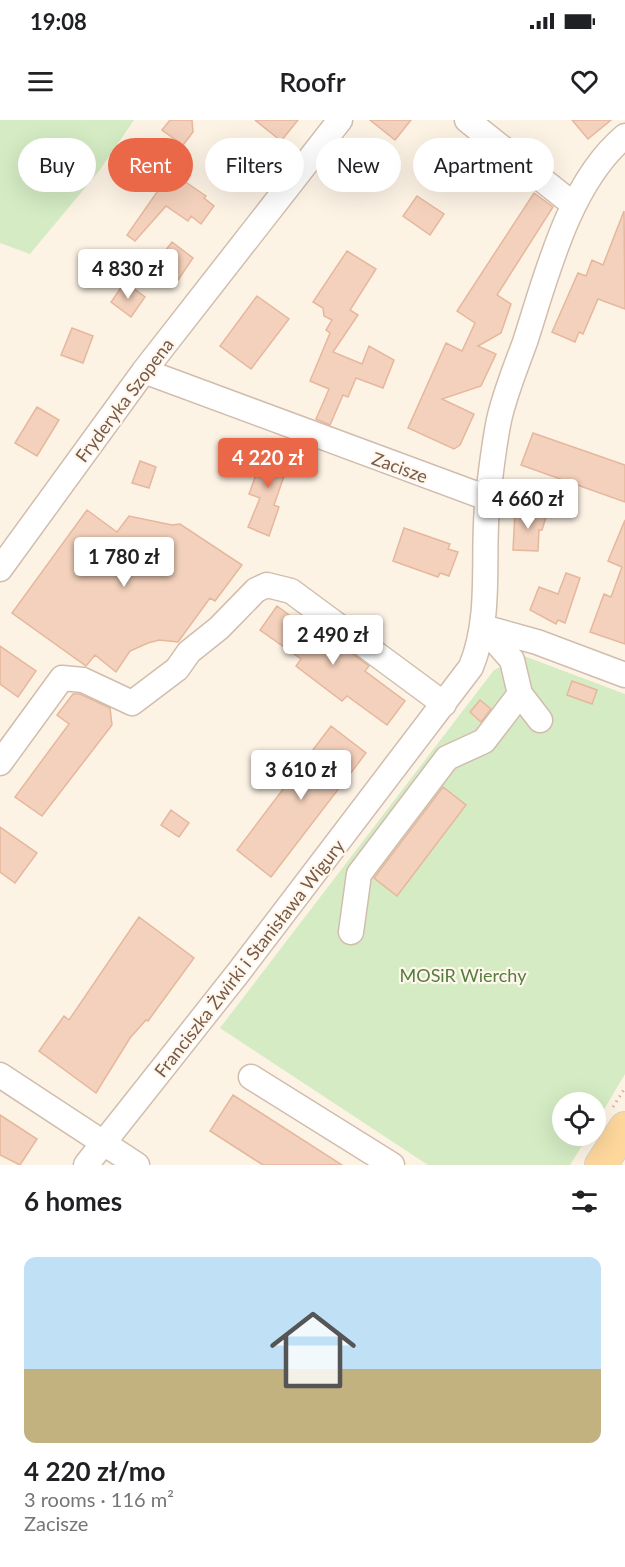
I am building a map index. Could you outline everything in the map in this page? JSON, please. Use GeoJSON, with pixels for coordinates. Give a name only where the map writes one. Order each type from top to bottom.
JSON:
{"type":"FeatureCollection","features":[{"type":"Feature","properties":{"kind":"main road"},"geometry":{"type":"LineString","coordinates":[[601,1165],[625,1128]]}},
{"type":"Feature","properties":{"kind":"street","name":"Fryderyka Szopena"},"geometry":{"type":"LineString","coordinates":[[0,569],[144,371],[340,120]]}},
{"type":"Feature","properties":{"kind":"street"},"geometry":{"type":"LineString","coordinates":[[467,120],[574,205]]}},
{"type":"Feature","properties":{"kind":"street","name":"Franciszka Żwirki i Stanisława Wigury"},"geometry":{"type":"LineString","coordinates":[[86,1165],[471,667],[483,627],[488,498],[499,419],[543,285],[574,205],[585,184],[614,145],[625,135]]}},
{"type":"Feature","properties":{"kind":"street","name":"Zacisze"},"geometry":{"type":"LineString","coordinates":[[144,371],[488,498]]}},
{"type":"Feature","properties":{"kind":"street"},"geometry":{"type":"LineString","coordinates":[[0,763],[62,678],[83,680],[132,703],[177,669],[189,652],[219,628],[245,599],[267,585],[291,591],[444,704]]}},
{"type":"Feature","properties":{"kind":"street"},"geometry":{"type":"LineString","coordinates":[[483,627],[537,642],[625,675]]}},
{"type":"Feature","properties":{"kind":"street"},"geometry":{"type":"LineString","coordinates":[[483,627],[512,660],[520,694],[540,720]]}},
{"type":"Feature","properties":{"kind":"street"},"geometry":{"type":"LineString","coordinates":[[351,932],[359,874],[447,758],[484,741],[520,694]]}},
{"type":"Feature","properties":{"kind":"street"},"geometry":{"type":"LineString","coordinates":[[0,1075],[137,1165]]}},
{"type":"Feature","properties":{"kind":"street"},"geometry":{"type":"LineString","coordinates":[[250,1077],[392,1165]]}},
{"type":"Feature","properties":{"kind":"green space"},"geometry":{"type":"Polygon","coordinates":[[[0,120],[134,120],[122,138],[108,138],[108,158],[96,175],[96,138],[18,138],[18,192],[82,192],[30,254],[0,243],[0,120]]]}},
{"type":"Feature","properties":{"kind":"green space","name":"MOSiR Wierchy"},"geometry":{"type":"Polygon","coordinates":[[[524,656],[625,694],[625,1074],[606,1106],[606,1092],[552,1092],[552,1146],[582,1146],[570,1165],[428,1165],[220,1028],[494,670],[524,656]]]}},
{"type":"Feature","properties":{"kind":"building"},"geometry":{"type":"Polygon","coordinates":[[[170,120],[192,120],[193,132],[188,138],[173,138],[162,130],[170,120]]]}},
{"type":"Feature","properties":{"kind":"building"},"geometry":{"type":"Polygon","coordinates":[[[255,120],[298,120],[283,138],[277,138],[255,120]]]}},
{"type":"Feature","properties":{"kind":"building"},"geometry":{"type":"Polygon","coordinates":[[[370,120],[411,120],[397,138],[392,138],[370,120]]]}},
{"type":"Feature","properties":{"kind":"building"},"geometry":{"type":"Polygon","coordinates":[[[572,120],[611,120],[588,139],[572,120]]]}},
{"type":"Feature","properties":{"kind":"building"},"geometry":{"type":"Polygon","coordinates":[[[193,187],[206,196],[204,198],[214,206],[201,224],[191,216],[188,221],[166,206],[135,241],[127,235],[157,192],[193,192],[193,187]]]}},
{"type":"Feature","properties":{"kind":"building"},"geometry":{"type":"Polygon","coordinates":[[[534,193],[553,207],[497,295],[511,304],[501,333],[478,346],[496,354],[481,386],[442,399],[474,414],[460,445],[454,449],[408,428],[446,343],[462,351],[475,323],[457,311],[534,193]]]}},
{"type":"Feature","properties":{"kind":"building"},"geometry":{"type":"Polygon","coordinates":[[[417,196],[444,214],[430,235],[403,216],[417,196]]]}},
{"type":"Feature","properties":{"kind":"building"},"geometry":{"type":"Polygon","coordinates":[[[624,211],[625,309],[598,299],[583,334],[579,332],[575,342],[552,332],[578,273],[586,276],[592,260],[603,265],[624,211]]]}},
{"type":"Feature","properties":{"kind":"building"},"geometry":{"type":"Polygon","coordinates":[[[172,242],[193,258],[178,280],[155,264],[172,242]]]}},
{"type":"Feature","properties":{"kind":"building"},"geometry":{"type":"Polygon","coordinates":[[[347,251],[376,269],[350,310],[358,315],[333,352],[362,364],[369,346],[394,360],[383,388],[356,378],[348,397],[343,395],[330,425],[316,419],[329,389],[310,381],[330,333],[326,330],[332,320],[324,316],[323,308],[313,302],[347,251]]]}},
{"type":"Feature","properties":{"kind":"building"},"geometry":{"type":"Polygon","coordinates":[[[125,282],[145,297],[131,317],[111,302],[125,282]]]}},
{"type":"Feature","properties":{"kind":"building"},"geometry":{"type":"Polygon","coordinates":[[[257,296],[289,319],[251,369],[220,346],[257,296]]]}},
{"type":"Feature","properties":{"kind":"building"},"geometry":{"type":"Polygon","coordinates":[[[72,328],[93,336],[83,363],[61,355],[72,328]]]}},
{"type":"Feature","properties":{"kind":"building"},"geometry":{"type":"Polygon","coordinates":[[[37,407],[59,420],[37,456],[15,443],[37,407]]]}},
{"type":"Feature","properties":{"kind":"building"},"geometry":{"type":"Polygon","coordinates":[[[533,433],[625,465],[625,502],[521,465],[533,433]]]}},
{"type":"Feature","properties":{"kind":"building"},"geometry":{"type":"Polygon","coordinates":[[[267,448],[291,456],[274,505],[279,507],[269,536],[248,527],[260,498],[249,494],[257,472],[254,462],[267,448]]]}},
{"type":"Feature","properties":{"kind":"building"},"geometry":{"type":"Polygon","coordinates":[[[140,461],[156,467],[149,488],[132,483],[140,461]]]}},
{"type":"Feature","properties":{"kind":"building"},"geometry":{"type":"Polygon","coordinates":[[[87,510],[117,532],[129,516],[172,525],[180,524],[242,565],[215,601],[210,598],[178,642],[159,640],[130,651],[116,672],[95,655],[86,666],[12,613],[87,510]]]}},
{"type":"Feature","properties":{"kind":"building"},"geometry":{"type":"Polygon","coordinates":[[[515,511],[547,514],[542,530],[539,530],[538,551],[513,550],[515,511]]]}},
{"type":"Feature","properties":{"kind":"building"},"geometry":{"type":"Polygon","coordinates":[[[625,520],[625,644],[590,632],[604,594],[611,597],[622,567],[608,561],[625,520]]]}},
{"type":"Feature","properties":{"kind":"building"},"geometry":{"type":"Polygon","coordinates":[[[404,528],[450,544],[448,549],[458,552],[449,576],[440,573],[438,577],[393,561],[404,528]]]}},
{"type":"Feature","properties":{"kind":"building"},"geometry":{"type":"Polygon","coordinates":[[[566,573],[580,578],[565,623],[558,620],[556,624],[530,610],[539,587],[558,594],[566,573]]]}},
{"type":"Feature","properties":{"kind":"building"},"geometry":{"type":"Polygon","coordinates":[[[277,606],[318,636],[321,631],[369,666],[365,671],[405,701],[387,725],[347,696],[342,701],[296,666],[301,659],[260,630],[277,606]]]}},
{"type":"Feature","properties":{"kind":"building"},"geometry":{"type":"Polygon","coordinates":[[[0,646],[36,671],[18,697],[0,684],[0,646]]]}},
{"type":"Feature","properties":{"kind":"building"},"geometry":{"type":"Polygon","coordinates":[[[572,681],[597,690],[592,704],[567,695],[572,681]]]}},
{"type":"Feature","properties":{"kind":"building"},"geometry":{"type":"Polygon","coordinates":[[[73,694],[80,694],[110,708],[112,725],[42,816],[15,797],[69,724],[57,715],[73,694]]]}},
{"type":"Feature","properties":{"kind":"building"},"geometry":{"type":"Polygon","coordinates":[[[480,700],[491,709],[481,722],[470,712],[480,700]]]}},
{"type":"Feature","properties":{"kind":"building"},"geometry":{"type":"Polygon","coordinates":[[[331,726],[366,753],[271,877],[237,850],[331,726]]]}},
{"type":"Feature","properties":{"kind":"building"},"geometry":{"type":"Polygon","coordinates":[[[443,787],[466,805],[397,896],[374,878],[443,787]]]}},
{"type":"Feature","properties":{"kind":"building"},"geometry":{"type":"Polygon","coordinates":[[[171,810],[189,823],[179,837],[161,825],[171,810]]]}},
{"type":"Feature","properties":{"kind":"building"},"geometry":{"type":"Polygon","coordinates":[[[0,827],[37,853],[15,883],[0,872],[0,827]]]}},
{"type":"Feature","properties":{"kind":"building"},"geometry":{"type":"Polygon","coordinates":[[[139,917],[194,958],[148,1021],[146,1020],[130,1038],[96,1093],[39,1051],[64,1016],[69,1020],[139,917]]]}},
{"type":"Feature","properties":{"kind":"building"},"geometry":{"type":"Polygon","coordinates":[[[233,1095],[342,1165],[263,1165],[210,1131],[233,1095]]]}},
{"type":"Feature","properties":{"kind":"building"},"geometry":{"type":"Polygon","coordinates":[[[0,1115],[37,1139],[20,1165],[0,1155],[0,1115]]]}}]}
